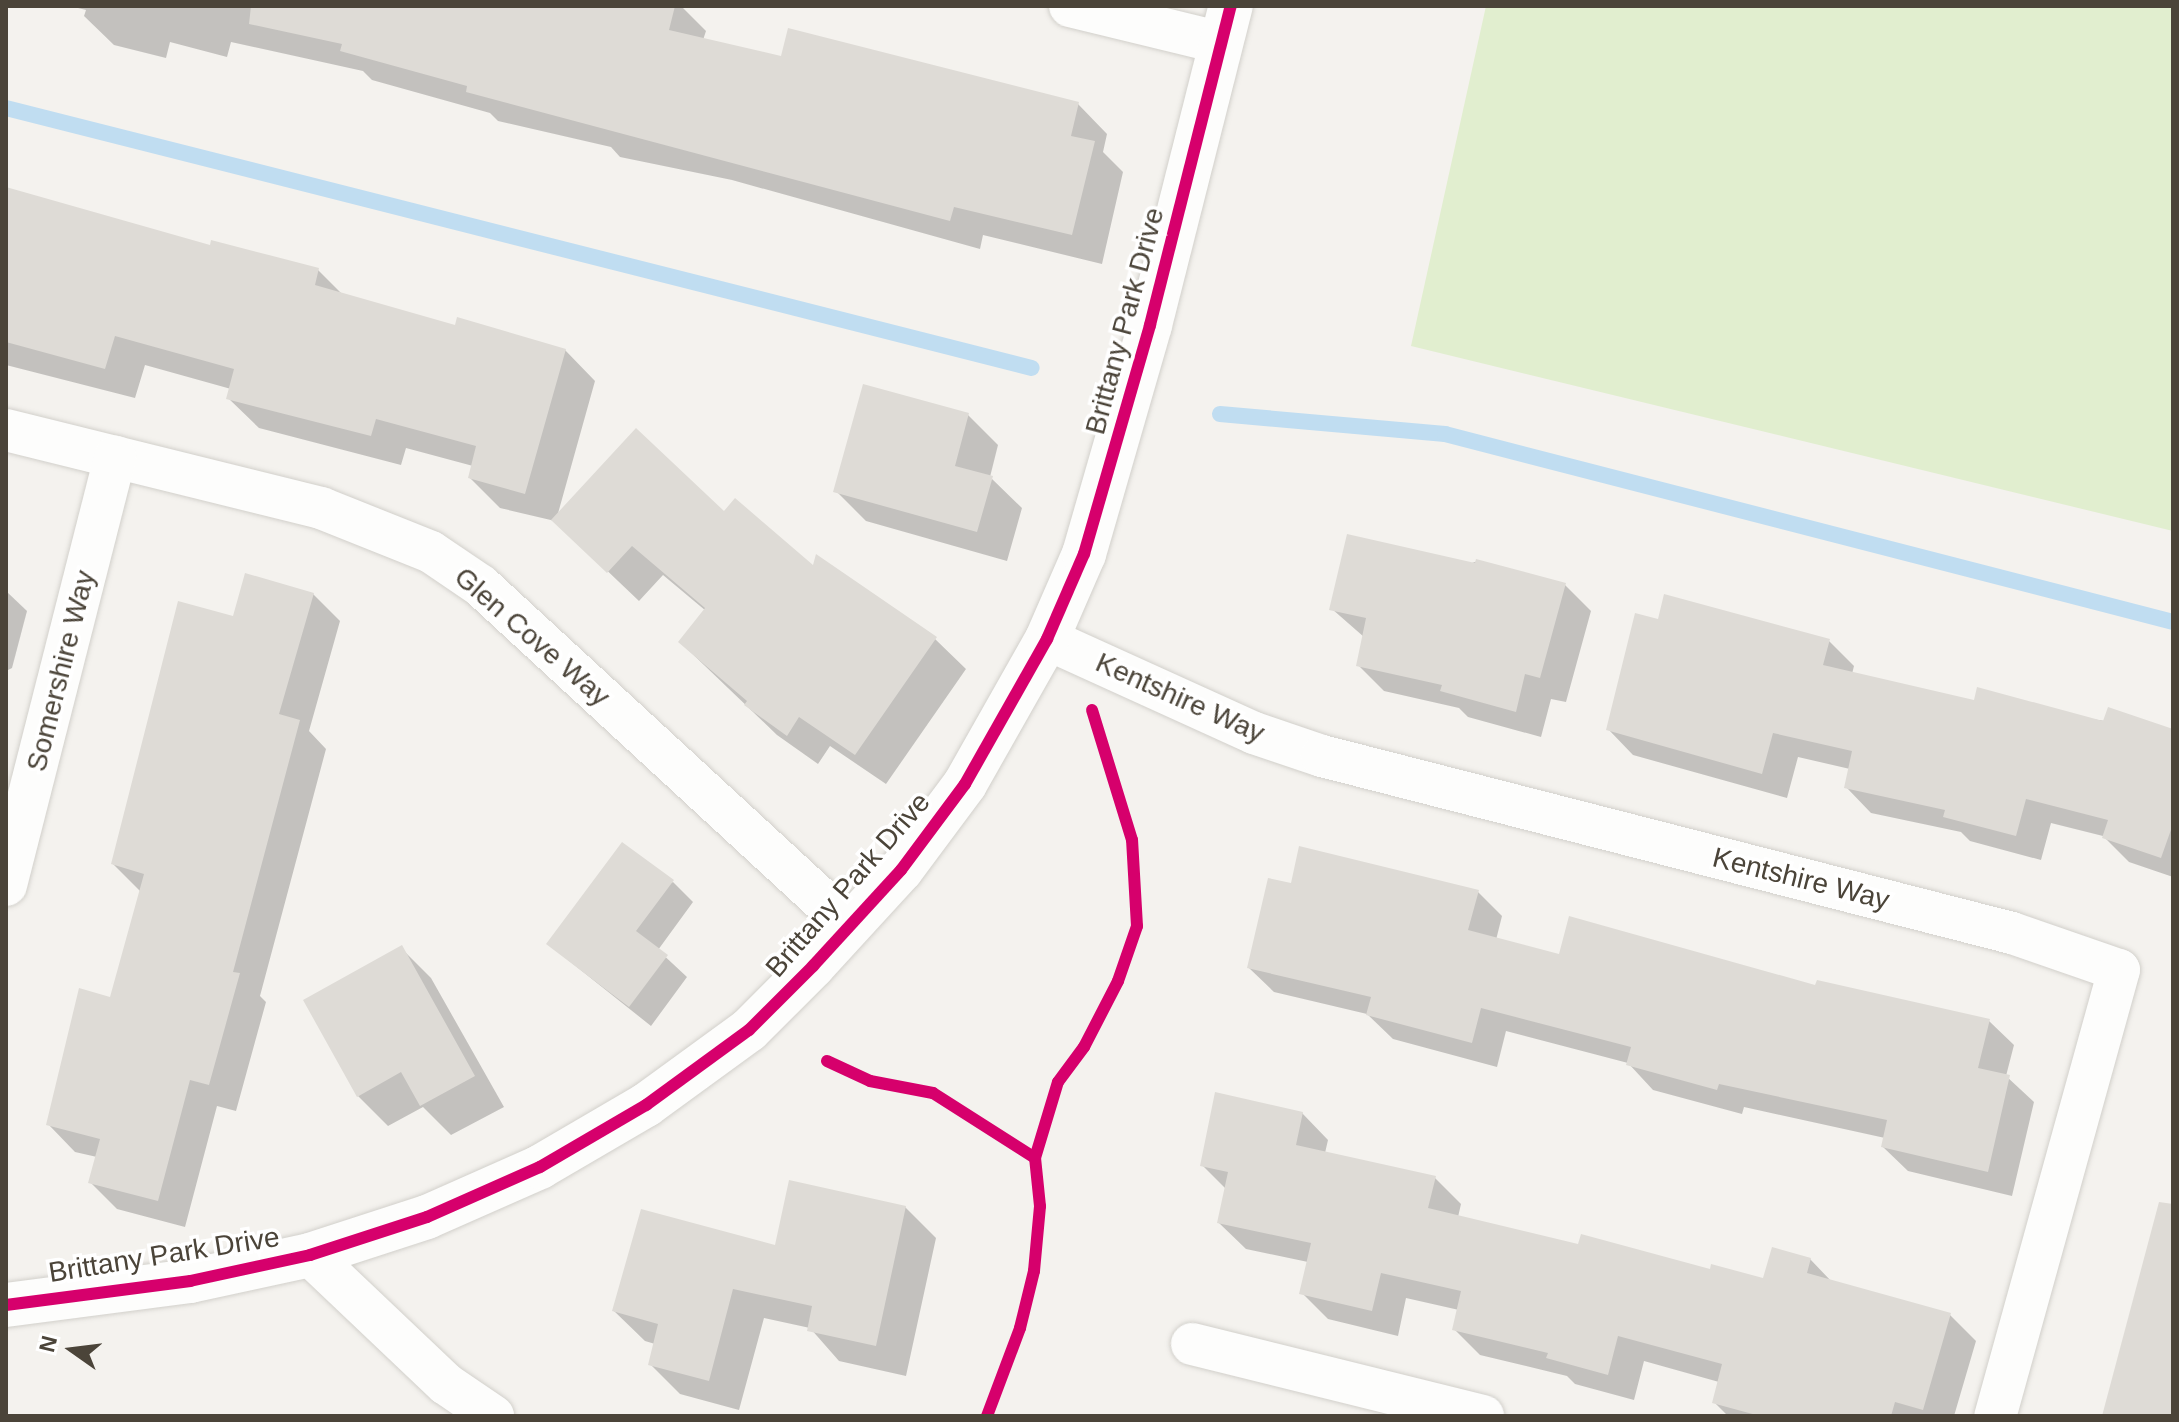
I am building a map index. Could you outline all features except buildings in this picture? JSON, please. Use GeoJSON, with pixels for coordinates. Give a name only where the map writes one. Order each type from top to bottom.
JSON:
{"type":"FeatureCollection","features":[{"type":"Feature","properties":{"kind":"street"},"geometry":{"type":"LineString","coordinates":[[1070,6],[1226,25]]}},
{"type":"Feature","properties":{"kind":"street","name":"Brittany Park Drive"},"geometry":{"type":"LineString","coordinates":[[6,1305],[190,1281],[310,1255],[427,1217],[540,1167],[646,1105],[749,1030],[850,926],[965,784],[1047,639],[1084,554],[1107,481],[1226,25]]}},
{"type":"Feature","properties":{"kind":"street","name":"Glen Cove Way"},"geometry":{"type":"LineString","coordinates":[[6,430],[321,508],[431,552],[481,586],[850,926]]}},
{"type":"Feature","properties":{"kind":"street","name":"Somershire Way"},"geometry":{"type":"LineString","coordinates":[[6,885],[115,457]]}},
{"type":"Feature","properties":{"kind":"street","name":"Kentshire Way"},"geometry":{"type":"LineString","coordinates":[[1047,639],[1254,733],[1322,756],[2012,933],[2119,970],[1995,1416]]}},
{"type":"Feature","properties":{"kind":"street"},"geometry":{"type":"LineString","coordinates":[[310,1255],[434,1375],[493,1416]]}},
{"type":"Feature","properties":{"kind":"street"},"geometry":{"type":"LineString","coordinates":[[1192,1344],[1483,1416]]}},
{"type":"Feature","properties":{"kind":"green space"},"geometry":{"type":"Polygon","coordinates":[[[1486,6],[2173,6],[2173,531],[1411,346],[1486,6]]]}},
{"type":"Feature","properties":{"kind":"waterway"},"geometry":{"type":"LineString","coordinates":[[6,108],[1032,368]]}},
{"type":"Feature","properties":{"kind":"waterway"},"geometry":{"type":"LineString","coordinates":[[1220,414],[1445,434],[2173,622]]}},
{"type":"Feature","properties":{"kind":"cycle path"},"geometry":{"type":"LineString","coordinates":[[6,1305],[190,1281],[310,1255],[427,1217],[540,1167],[646,1105],[749,1030],[813,966],[901,870],[965,784],[1047,639],[1084,554],[1150,325],[1231,6]]}},
{"type":"Feature","properties":{"kind":"cycle path"},"geometry":{"type":"LineString","coordinates":[[987,1416],[1020,1328],[1034,1271],[1040,1206],[1035,1158],[1058,1082],[1084,1047],[1118,981],[1137,926],[1132,840],[1092,710]]}},
{"type":"Feature","properties":{"kind":"cycle path"},"geometry":{"type":"LineString","coordinates":[[827,1061],[870,1081],[933,1093],[1035,1158]]}}]}
